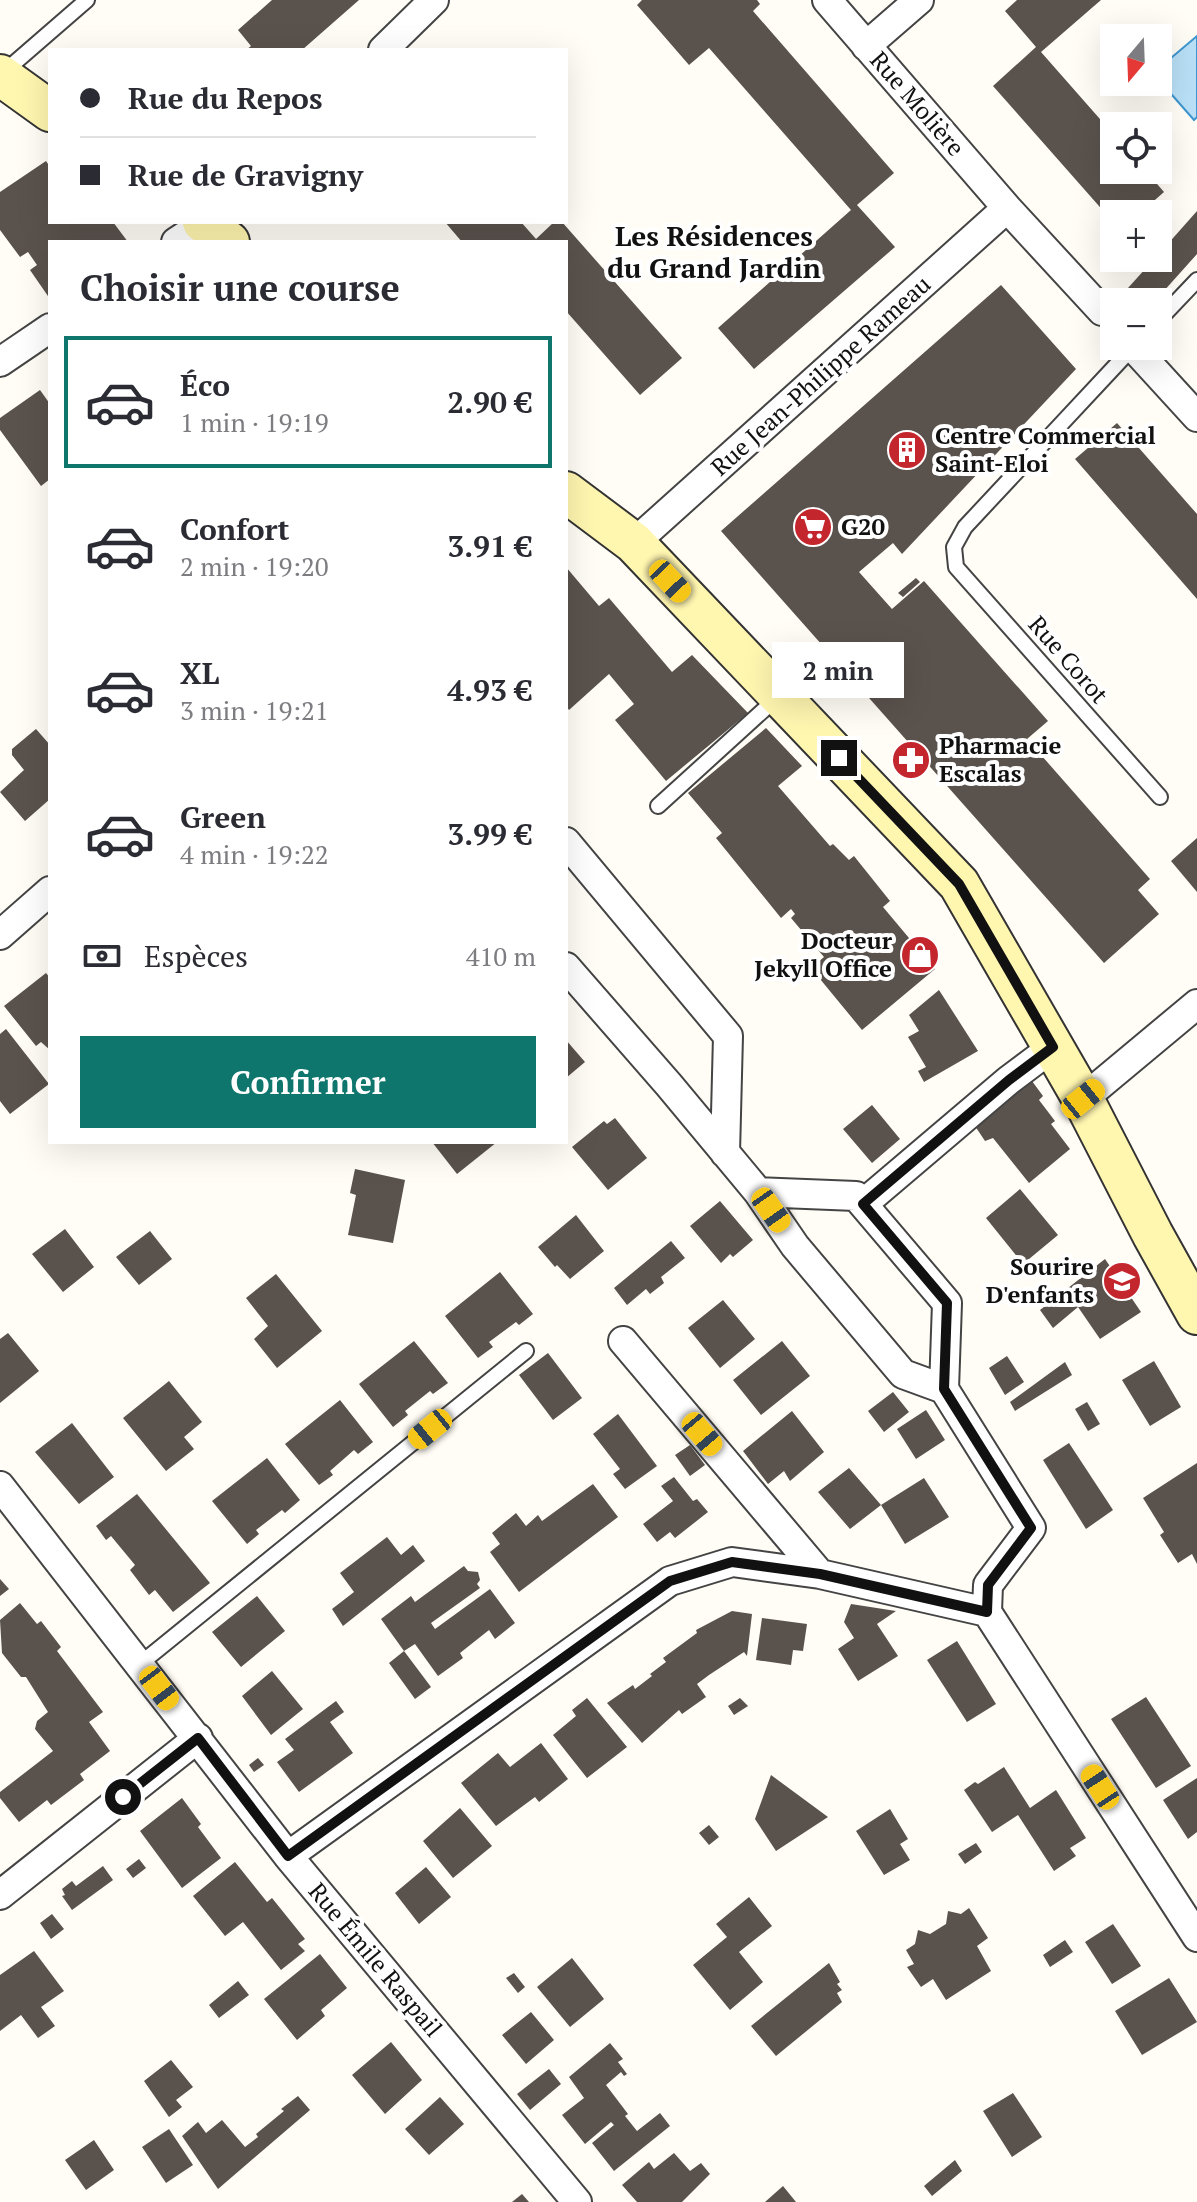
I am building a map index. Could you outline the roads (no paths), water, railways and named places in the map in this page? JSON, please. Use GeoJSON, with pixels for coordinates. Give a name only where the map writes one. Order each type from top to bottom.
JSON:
{"type":"FeatureCollection","features":[{"type":"Feature","properties":{"kind":"street"},"geometry":{"type":"LineString","coordinates":[[385,48],[434,0]]}},
{"type":"Feature","properties":{"kind":"street","name":"Rue Molière"},"geometry":{"type":"LineString","coordinates":[[827,0],[1007,208],[1100,309]]}},
{"type":"Feature","properties":{"kind":"street"},"geometry":{"type":"LineString","coordinates":[[866,46],[919,0]]}},
{"type":"Feature","properties":{"kind":"street"},"geometry":{"type":"LineString","coordinates":[[1,75],[48,110]]}},
{"type":"Feature","properties":{"kind":"street","name":"Rue Jean-Philippe Rameau"},"geometry":{"type":"LineString","coordinates":[[634,543],[1007,208]]}},
{"type":"Feature","properties":{"kind":"street"},"geometry":{"type":"LineString","coordinates":[[0,362],[48,329]]}},
{"type":"Feature","properties":{"kind":"street"},"geometry":{"type":"LineString","coordinates":[[1146,360],[1197,417]]}},
{"type":"Feature","properties":{"kind":"street"},"geometry":{"type":"LineString","coordinates":[[568,494],[634,543],[959,884],[1083,1099],[1197,1314]]}},
{"type":"Feature","properties":{"kind":"street"},"geometry":{"type":"LineString","coordinates":[[568,844],[728,1036],[725,1153]]}},
{"type":"Feature","properties":{"kind":"street"},"geometry":{"type":"LineString","coordinates":[[0,935],[48,893]]}},
{"type":"Feature","properties":{"kind":"street"},"geometry":{"type":"LineString","coordinates":[[568,969],[758,1192],[795,1246],[903,1374],[944,1389]]}},
{"type":"Feature","properties":{"kind":"street"},"geometry":{"type":"LineString","coordinates":[[1083,1099],[1197,1004]]}},
{"type":"Feature","properties":{"kind":"street"},"geometry":{"type":"LineString","coordinates":[[863,1204],[1009,1080],[1053,1047]]}},
{"type":"Feature","properties":{"kind":"street"},"geometry":{"type":"LineString","coordinates":[[758,1192],[856,1196],[947,1303],[944,1389],[1031,1528],[988,1585],[987,1612],[1197,1937]]}},
{"type":"Feature","properties":{"kind":"street"},"geometry":{"type":"LineString","coordinates":[[623,1341],[820,1574]]}},
{"type":"Feature","properties":{"kind":"street","name":"Rue Émile Raspail"},"geometry":{"type":"LineString","coordinates":[[0,1486],[288,1856],[577,2202]]}},
{"type":"Feature","properties":{"kind":"street"},"geometry":{"type":"LineString","coordinates":[[288,1856],[670,1581],[732,1562],[820,1574],[987,1612]]}},
{"type":"Feature","properties":{"kind":"street"},"geometry":{"type":"LineString","coordinates":[[0,1895],[198,1738]]}},
{"type":"Feature","properties":{"kind":"lane"},"geometry":{"type":"LineString","coordinates":[[1,75],[87,0]]}},
{"type":"Feature","properties":{"kind":"lane"},"geometry":{"type":"LineString","coordinates":[[1172,306],[1197,280]]}},
{"type":"Feature","properties":{"kind":"lane","name":"Rue Corot"},"geometry":{"type":"LineString","coordinates":[[1121,360],[965,527],[954,547],[956,567],[1160,797]]}},
{"type":"Feature","properties":{"kind":"lane"},"geometry":{"type":"LineString","coordinates":[[658,806],[779,695]]}},
{"type":"Feature","properties":{"kind":"lane"},"geometry":{"type":"LineString","coordinates":[[140,1664],[526,1351]]}},
{"type":"Feature","properties":{"kind":"water"},"geometry":{"type":"Polygon","coordinates":[[[1197,36],[1197,117],[1194,120],[1172,95],[1172,57],[1197,36]]]}},
{"type":"Feature","properties":{"kind":"place","name":"Centre Commercial Saint-Eloi"},"geometry":{"type":"Point","coordinates":[907,450]}},
{"type":"Feature","properties":{"kind":"place","name":"G20"},"geometry":{"type":"Point","coordinates":[813,527]}},
{"type":"Feature","properties":{"kind":"place","name":"Pharmacie Escalas"},"geometry":{"type":"Point","coordinates":[911,760]}},
{"type":"Feature","properties":{"kind":"place","name":"Docteur Jekyll Office"},"geometry":{"type":"Point","coordinates":[920,955]}},
{"type":"Feature","properties":{"kind":"place","name":"Sourire D'enfants"},"geometry":{"type":"Point","coordinates":[1122,1281]}},
{"type":"Feature","properties":{"kind":"district","name":"Les Résidences du Grand Jardin"},"geometry":{"type":"Point","coordinates":[714,252]}}]}
